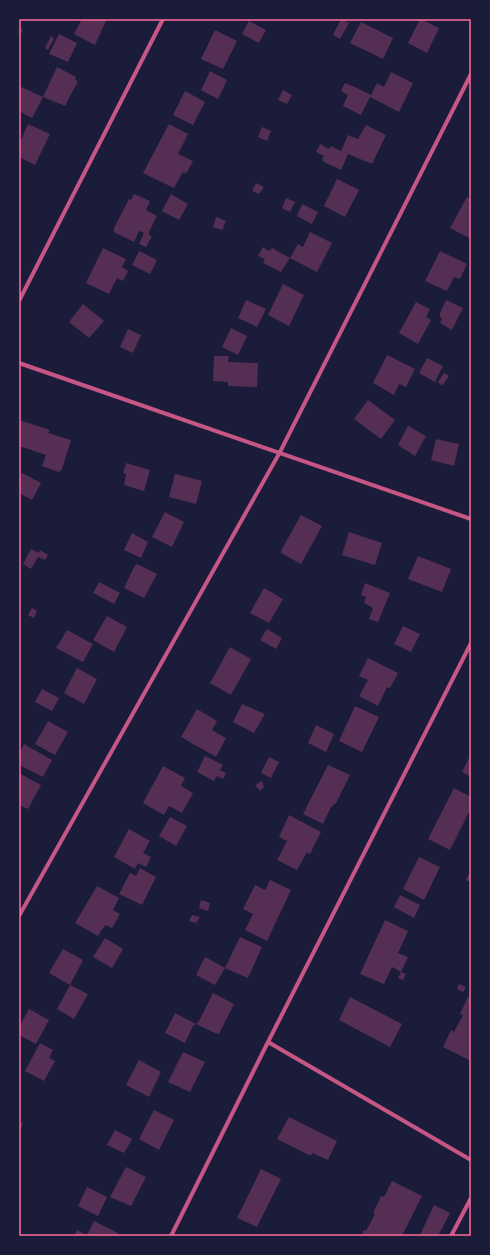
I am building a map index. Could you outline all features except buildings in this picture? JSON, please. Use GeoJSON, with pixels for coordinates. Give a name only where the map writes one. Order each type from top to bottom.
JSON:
{"type":"FeatureCollection","features":[{"type":"Feature","properties":{"kind":"street"},"geometry":{"type":"LineString","coordinates":[[19,301],[163,19]]}},
{"type":"Feature","properties":{"kind":"street"},"geometry":{"type":"LineString","coordinates":[[19,916],[280,452],[471,74]]}},
{"type":"Feature","properties":{"kind":"street"},"geometry":{"type":"LineString","coordinates":[[19,363],[471,519]]}},
{"type":"Feature","properties":{"kind":"street"},"geometry":{"type":"LineString","coordinates":[[172,1236],[268,1042],[471,643]]}},
{"type":"Feature","properties":{"kind":"street"},"geometry":{"type":"LineString","coordinates":[[268,1042],[471,1160]]}},
{"type":"Feature","properties":{"kind":"street"},"geometry":{"type":"LineString","coordinates":[[451,1236],[471,1198]]}}]}
